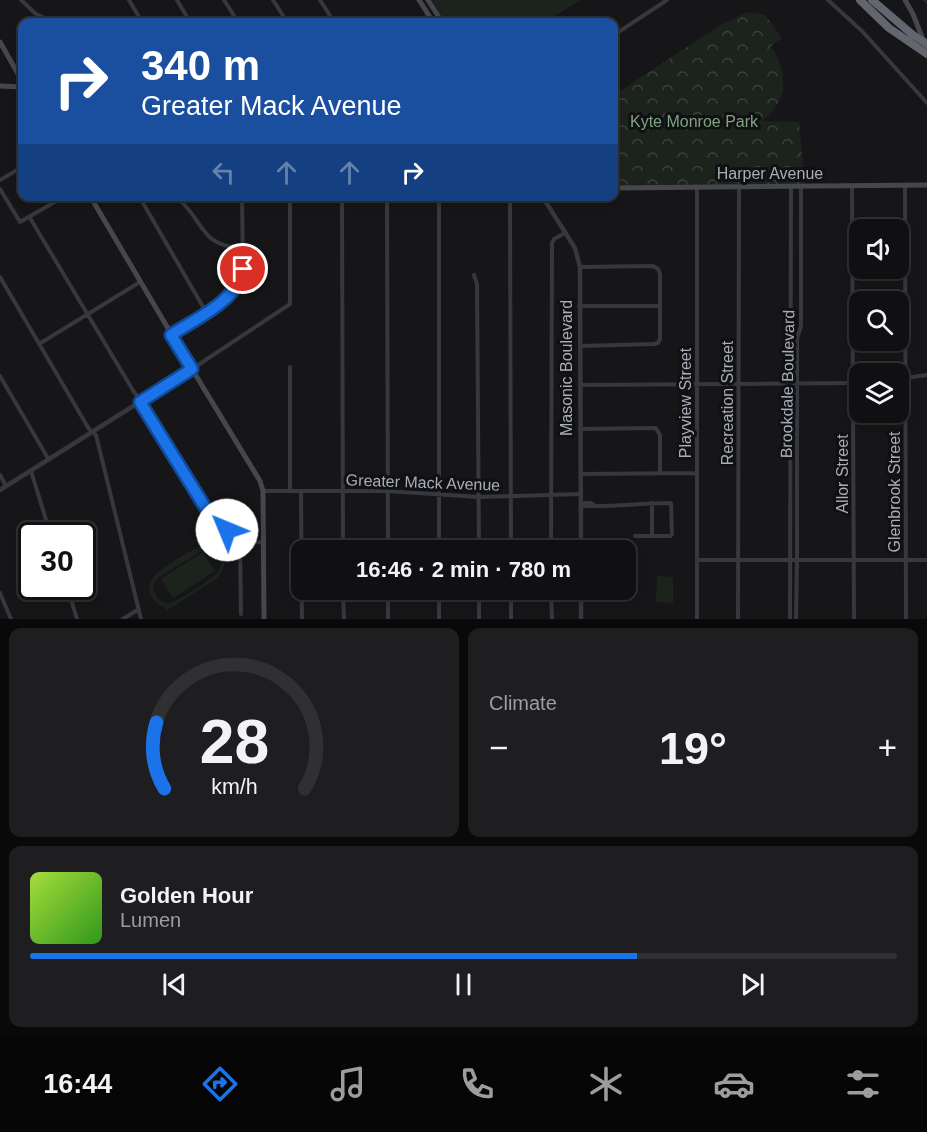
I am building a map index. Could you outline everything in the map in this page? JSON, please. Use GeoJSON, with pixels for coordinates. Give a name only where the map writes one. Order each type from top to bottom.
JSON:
{"type":"FeatureCollection","features":[{"type":"Feature","properties":{"kind":"highway"},"geometry":{"type":"LineString","coordinates":[[860,0],[889,28],[918,49],[927,52]]}},
{"type":"Feature","properties":{"kind":"highway"},"geometry":{"type":"LineString","coordinates":[[872,0],[927,44]]}},
{"type":"Feature","properties":{"kind":"main road"},"geometry":{"type":"LineString","coordinates":[[419,0],[430,18]]}},
{"type":"Feature","properties":{"kind":"main road"},"geometry":{"type":"LineString","coordinates":[[428,0],[439,18]]}},
{"type":"Feature","properties":{"kind":"main road"},"geometry":{"type":"LineString","coordinates":[[905,0],[913,14],[927,52]]}},
{"type":"Feature","properties":{"kind":"main road"},"geometry":{"type":"LineString","coordinates":[[0,42],[18,74]]}},
{"type":"Feature","properties":{"kind":"main road"},"geometry":{"type":"LineString","coordinates":[[0,86],[18,87]]}},
{"type":"Feature","properties":{"kind":"main road","name":"Harper Avenue"},"geometry":{"type":"LineString","coordinates":[[618,188],[927,185]]}},
{"type":"Feature","properties":{"kind":"main road"},"geometry":{"type":"LineString","coordinates":[[93,201],[171,335],[258,476],[263,491],[264,619]]}},
{"type":"Feature","properties":{"kind":"street"},"geometry":{"type":"LineString","coordinates":[[21,0],[36,14],[45,18]]}},
{"type":"Feature","properties":{"kind":"street"},"geometry":{"type":"LineString","coordinates":[[129,0],[140,18]]}},
{"type":"Feature","properties":{"kind":"street"},"geometry":{"type":"LineString","coordinates":[[177,0],[188,18]]}},
{"type":"Feature","properties":{"kind":"street"},"geometry":{"type":"LineString","coordinates":[[224,0],[235,18]]}},
{"type":"Feature","properties":{"kind":"street"},"geometry":{"type":"LineString","coordinates":[[273,0],[284,18]]}},
{"type":"Feature","properties":{"kind":"street"},"geometry":{"type":"LineString","coordinates":[[320,0],[331,18]]}},
{"type":"Feature","properties":{"kind":"street"},"geometry":{"type":"LineString","coordinates":[[618,32],[667,0]]}},
{"type":"Feature","properties":{"kind":"street"},"geometry":{"type":"LineString","coordinates":[[828,0],[862,31],[927,103]]}},
{"type":"Feature","properties":{"kind":"street"},"geometry":{"type":"LineString","coordinates":[[0,180],[18,169]]}},
{"type":"Feature","properties":{"kind":"street","name":"Recreation Street"},"geometry":{"type":"LineString","coordinates":[[738,619],[739,186]]}},
{"type":"Feature","properties":{"kind":"street","name":"Brookdale Boulevard"},"geometry":{"type":"LineString","coordinates":[[790,619],[791,186]]}},
{"type":"Feature","properties":{"kind":"street","name":"Brookdale Boulevard"},"geometry":{"type":"LineString","coordinates":[[796,619],[797,336],[801,326],[801,186]]}},
{"type":"Feature","properties":{"kind":"street","name":"Allor Street"},"geometry":{"type":"LineString","coordinates":[[852,186],[854,363]]}},
{"type":"Feature","properties":{"kind":"street","name":"Glenbrook Street"},"geometry":{"type":"LineString","coordinates":[[905,186],[905,363]]}},
{"type":"Feature","properties":{"kind":"street","name":"Playview Street"},"geometry":{"type":"LineString","coordinates":[[697,187],[697,619]]}},
{"type":"Feature","properties":{"kind":"street"},"geometry":{"type":"LineString","coordinates":[[0,189],[20,222],[57,201]]}},
{"type":"Feature","properties":{"kind":"street"},"geometry":{"type":"LineString","coordinates":[[142,201],[206,312]]}},
{"type":"Feature","properties":{"kind":"street"},"geometry":{"type":"LineString","coordinates":[[181,201],[190,209],[209,237],[222,246],[242,249]]}},
{"type":"Feature","properties":{"kind":"street"},"geometry":{"type":"LineString","coordinates":[[171,335],[232,295],[237,287],[243,269],[242,201]]}},
{"type":"Feature","properties":{"kind":"street"},"geometry":{"type":"LineString","coordinates":[[0,490],[192,369],[290,304],[290,201]]}},
{"type":"Feature","properties":{"kind":"street"},"geometry":{"type":"LineString","coordinates":[[342,201],[343,540]]}},
{"type":"Feature","properties":{"kind":"street"},"geometry":{"type":"LineString","coordinates":[[387,201],[388,540]]}},
{"type":"Feature","properties":{"kind":"street"},"geometry":{"type":"LineString","coordinates":[[439,201],[439,540]]}},
{"type":"Feature","properties":{"kind":"street"},"geometry":{"type":"LineString","coordinates":[[510,201],[512,540]]}},
{"type":"Feature","properties":{"kind":"street","name":"Masonic Boulevard"},"geometry":{"type":"LineString","coordinates":[[545,201],[577,253],[580,267],[581,540]]}},
{"type":"Feature","properties":{"kind":"street"},"geometry":{"type":"LineString","coordinates":[[30,218],[213,520],[219,528],[227,530]]}},
{"type":"Feature","properties":{"kind":"street"},"geometry":{"type":"LineString","coordinates":[[551,540],[552,243],[554,239],[565,233]]}},
{"type":"Feature","properties":{"kind":"street"},"geometry":{"type":"LineString","coordinates":[[580,267],[656,267],[660,274],[660,339],[656,344],[580,346]]}},
{"type":"Feature","properties":{"kind":"street"},"geometry":{"type":"LineString","coordinates":[[474,275],[477,284],[479,540]]}},
{"type":"Feature","properties":{"kind":"street"},"geometry":{"type":"LineString","coordinates":[[0,277],[96,435],[141,619]]}},
{"type":"Feature","properties":{"kind":"street"},"geometry":{"type":"LineString","coordinates":[[39,344],[140,281]]}},
{"type":"Feature","properties":{"kind":"street"},"geometry":{"type":"LineString","coordinates":[[579,306],[660,306]]}},
{"type":"Feature","properties":{"kind":"street"},"geometry":{"type":"LineString","coordinates":[[290,367],[290,491]]}},
{"type":"Feature","properties":{"kind":"street"},"geometry":{"type":"LineString","coordinates":[[909,377],[927,375]]}},
{"type":"Feature","properties":{"kind":"street"},"geometry":{"type":"LineString","coordinates":[[0,376],[49,460]]}},
{"type":"Feature","properties":{"kind":"street"},"geometry":{"type":"LineString","coordinates":[[579,385],[849,383]]}},
{"type":"Feature","properties":{"kind":"street","name":"Allor Street"},"geometry":{"type":"LineString","coordinates":[[854,423],[854,619]]}},
{"type":"Feature","properties":{"kind":"street","name":"Glenbrook Street"},"geometry":{"type":"LineString","coordinates":[[905,423],[906,619]]}},
{"type":"Feature","properties":{"kind":"street"},"geometry":{"type":"LineString","coordinates":[[579,429],[656,428],[660,435],[660,473]]}},
{"type":"Feature","properties":{"kind":"street"},"geometry":{"type":"LineString","coordinates":[[30,471],[46,522]]}},
{"type":"Feature","properties":{"kind":"street"},"geometry":{"type":"LineString","coordinates":[[581,474],[697,473]]}},
{"type":"Feature","properties":{"kind":"street"},"geometry":{"type":"LineString","coordinates":[[0,475],[6,486]]}},
{"type":"Feature","properties":{"kind":"street","name":"Greater Mack Avenue"},"geometry":{"type":"LineString","coordinates":[[263,491],[387,491],[479,497],[581,494]]}},
{"type":"Feature","properties":{"kind":"street"},"geometry":{"type":"LineString","coordinates":[[301,491],[302,619]]}},
{"type":"Feature","properties":{"kind":"street"},"geometry":{"type":"LineString","coordinates":[[581,504],[623,507],[634,503],[671,503],[672,534],[670,536],[635,536]]}},
{"type":"Feature","properties":{"kind":"street"},"geometry":{"type":"LineString","coordinates":[[652,503],[652,536]]}},
{"type":"Feature","properties":{"kind":"street"},"geometry":{"type":"LineString","coordinates":[[241,614],[240,543],[264,542]]}},
{"type":"Feature","properties":{"kind":"street"},"geometry":{"type":"LineString","coordinates":[[697,560],[927,560]]}},
{"type":"Feature","properties":{"kind":"street"},"geometry":{"type":"LineString","coordinates":[[0,593],[11,619]]}},
{"type":"Feature","properties":{"kind":"street"},"geometry":{"type":"LineString","coordinates":[[71,600],[77,619]]}},
{"type":"Feature","properties":{"kind":"street"},"geometry":{"type":"LineString","coordinates":[[343,600],[344,619]]}},
{"type":"Feature","properties":{"kind":"street"},"geometry":{"type":"LineString","coordinates":[[388,600],[388,619]]}},
{"type":"Feature","properties":{"kind":"street"},"geometry":{"type":"LineString","coordinates":[[439,600],[439,619]]}},
{"type":"Feature","properties":{"kind":"street"},"geometry":{"type":"LineString","coordinates":[[479,600],[479,619]]}},
{"type":"Feature","properties":{"kind":"street"},"geometry":{"type":"LineString","coordinates":[[511,600],[511,619]]}},
{"type":"Feature","properties":{"kind":"street"},"geometry":{"type":"LineString","coordinates":[[551,600],[552,619]]}},
{"type":"Feature","properties":{"kind":"street"},"geometry":{"type":"LineString","coordinates":[[581,600],[581,619]]}},
{"type":"Feature","properties":{"kind":"street"},"geometry":{"type":"LineString","coordinates":[[123,619],[139,609]]}},
{"type":"Feature","properties":{"kind":"green space"},"geometry":{"type":"Polygon","coordinates":[[[432,0],[581,0],[552,18],[443,18],[432,0]]]}},
{"type":"Feature","properties":{"kind":"green space","name":"Kyte Monroe Park"},"geometry":{"type":"Polygon","coordinates":[[[748,12],[765,15],[782,38],[771,46],[781,66],[783,76],[781,96],[771,113],[762,121],[799,122],[805,186],[618,188],[618,92],[722,24],[748,12]]]}},
{"type":"Feature","properties":{"kind":"green space"},"geometry":{"type":"Polygon","coordinates":[[[212,546],[221,553],[224,563],[221,574],[166,611],[165,607],[151,596],[150,583],[169,564],[200,547],[212,546]],[[205,549],[159,577],[153,588],[157,598],[166,603],[173,602],[195,590],[215,575],[221,564],[219,557],[205,549]]]}},
{"type":"Feature","properties":{"kind":"green space"},"geometry":{"type":"Polygon","coordinates":[[[203,552],[215,571],[173,598],[161,579],[203,552]]]}},
{"type":"Feature","properties":{"kind":"green space"},"geometry":{"type":"Polygon","coordinates":[[[657,576],[673,577],[673,603],[656,602],[657,576]]]}},
{"type":"Feature","properties":{"kind":"waterway"},"geometry":{"type":"LineString","coordinates":[[924,0],[927,3]]}},
{"type":"Feature","properties":{"kind":"route"},"geometry":{"type":"LineString","coordinates":[[227,530],[219,528],[213,520],[140,402],[192,369],[171,335],[232,295],[243,276],[243,269]]}}]}
